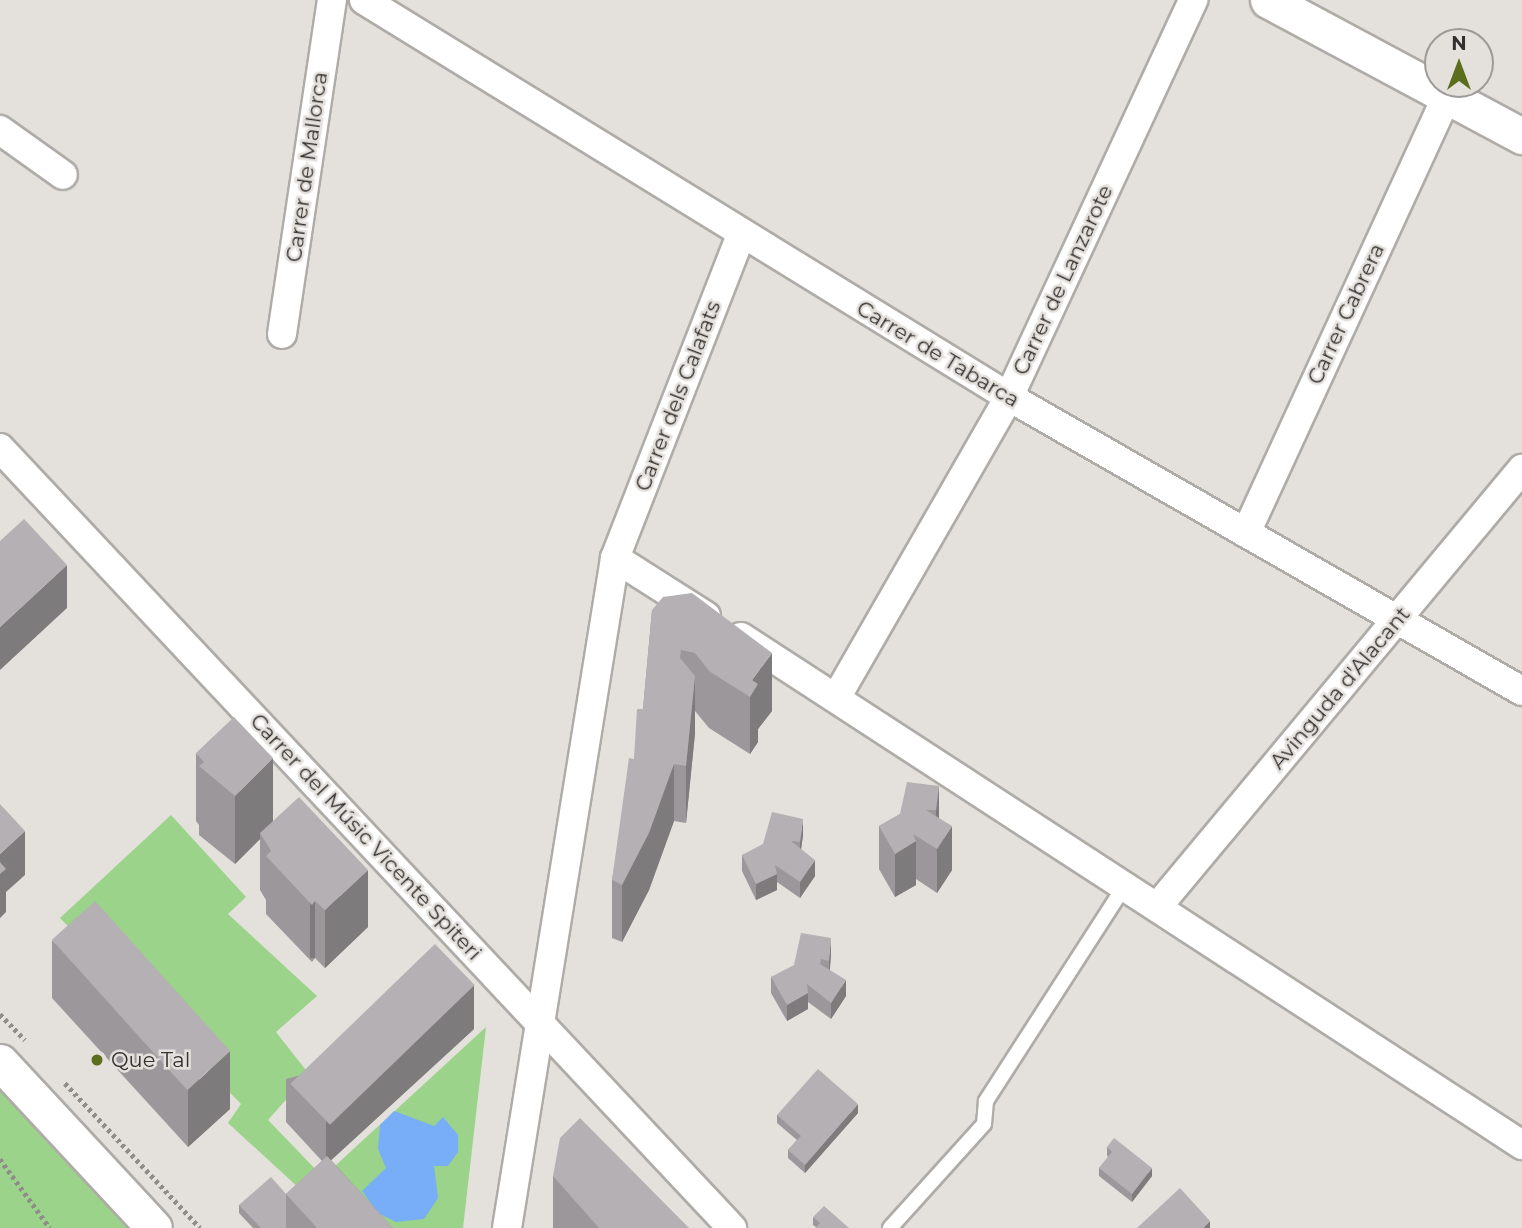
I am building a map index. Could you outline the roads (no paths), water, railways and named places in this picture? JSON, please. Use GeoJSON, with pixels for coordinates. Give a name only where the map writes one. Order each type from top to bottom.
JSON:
{"type":"FeatureCollection","features":[{"type":"Feature","properties":{"kind":"street","name":"Carrer de Mallorca"},"geometry":{"type":"LineString","coordinates":[[282,334],[332,0]]}},
{"type":"Feature","properties":{"kind":"street","name":"Carrer de Tabarca"},"geometry":{"type":"LineString","coordinates":[[364,0],[1009,397],[1395,621],[1522,691]]}},
{"type":"Feature","properties":{"kind":"street","name":"Carrer de Lanzarote"},"geometry":{"type":"LineString","coordinates":[[836,698],[1009,397],[1193,0]]}},
{"type":"Feature","properties":{"kind":"street"},"geometry":{"type":"LineString","coordinates":[[1270,0],[1424,83]]}},
{"type":"Feature","properties":{"kind":"street","name":"Carrer Cabrera"},"geometry":{"type":"LineString","coordinates":[[1246,533],[1446,98]]}},
{"type":"Feature","properties":{"kind":"street"},"geometry":{"type":"LineString","coordinates":[[1452,98],[1522,136]]}},
{"type":"Feature","properties":{"kind":"street"},"geometry":{"type":"LineString","coordinates":[[0,130],[64,175]]}},
{"type":"Feature","properties":{"kind":"street","name":"Carrer dels Calafats"},"geometry":{"type":"LineString","coordinates":[[508,1228],[538,1020],[615,558],[741,234]]}},
{"type":"Feature","properties":{"kind":"street","name":"Carrer del Músic Vicente Spiteri"},"geometry":{"type":"LineString","coordinates":[[0,448],[732,1228]]}},
{"type":"Feature","properties":{"kind":"street","name":"Avinguda d'Alacant"},"geometry":{"type":"LineString","coordinates":[[1158,906],[1522,469]]}},
{"type":"Feature","properties":{"kind":"street"},"geometry":{"type":"LineString","coordinates":[[615,558],[1158,906],[1522,1145]]}},
{"type":"Feature","properties":{"kind":"street"},"geometry":{"type":"LineString","coordinates":[[0,1062],[154,1228]]}},
{"type":"Feature","properties":{"kind":"lane"},"geometry":{"type":"LineString","coordinates":[[890,1228],[984,1125],[986,1101],[1125,885]]}},
{"type":"Feature","properties":{"kind":"water"},"geometry":{"type":"Polygon","coordinates":[[[394,1111],[434,1126],[443,1117],[458,1135],[458,1152],[448,1166],[434,1166],[438,1198],[424,1219],[396,1222],[378,1213],[362,1191],[386,1168],[378,1149],[380,1125],[394,1111]]]}},
{"type":"Feature","properties":{"kind":"place","name":"Que Tal"},"geometry":{"type":"Point","coordinates":[97,1060]}}]}
